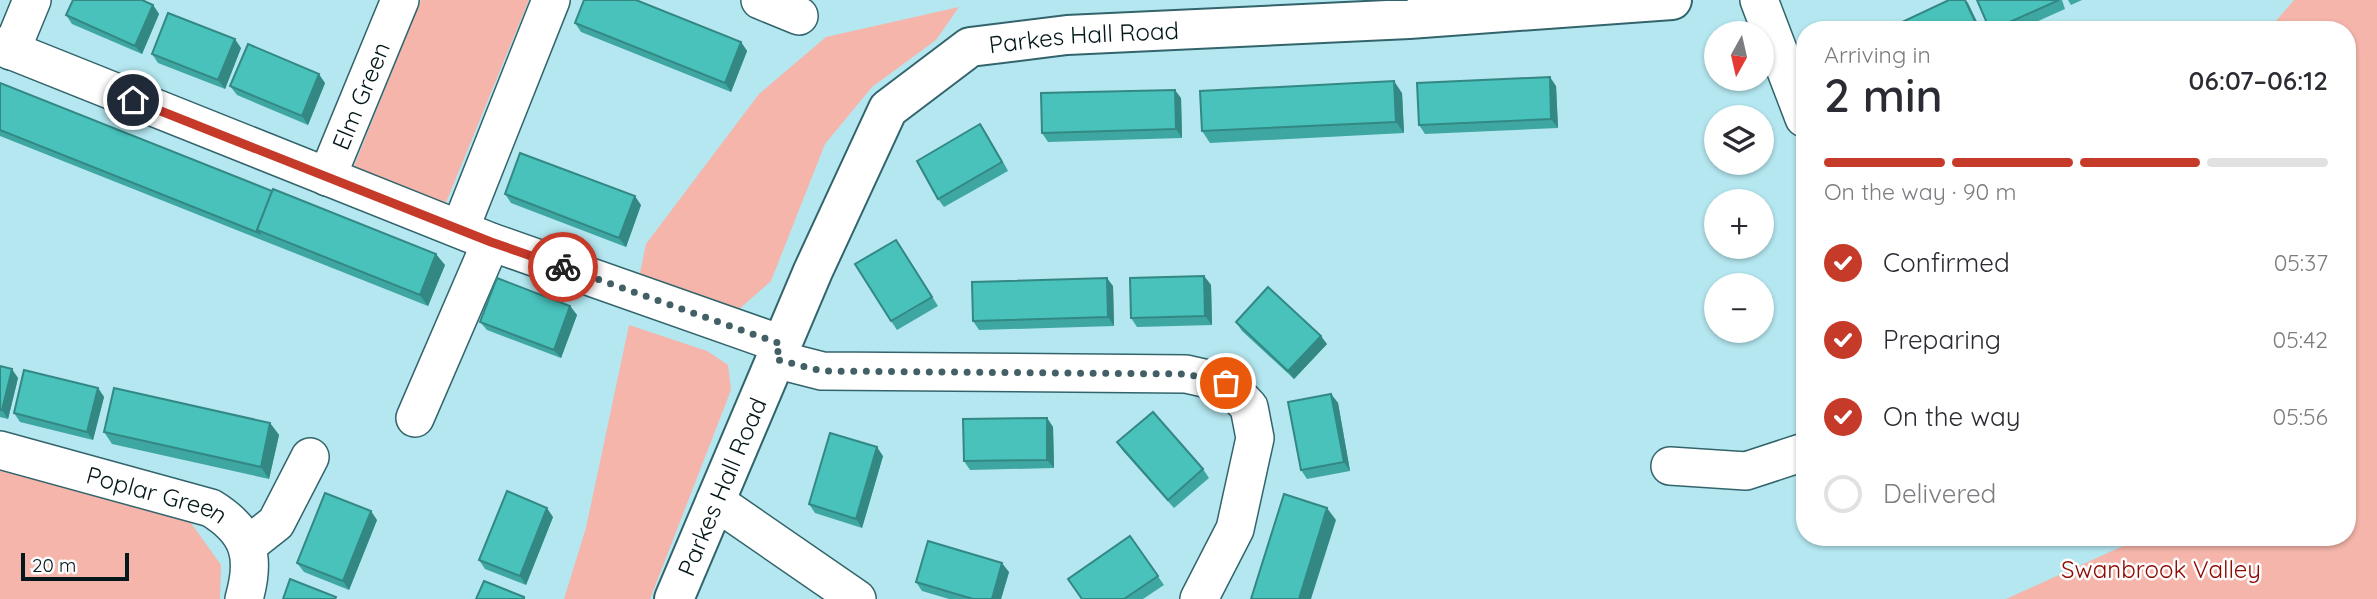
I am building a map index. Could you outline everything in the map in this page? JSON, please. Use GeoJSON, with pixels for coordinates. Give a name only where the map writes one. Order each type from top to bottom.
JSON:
{"type":"FeatureCollection","features":[{"type":"Feature","properties":{"kind":"street"},"geometry":{"type":"LineString","coordinates":[[32,0],[6,49],[327,177]]}},
{"type":"Feature","properties":{"kind":"street","name":"Elm Green"},"geometry":{"type":"LineString","coordinates":[[400,0],[327,177],[822,371],[1186,374],[1226,383],[1249,407],[1255,438],[1235,528],[1199,599]]}},
{"type":"Feature","properties":{"kind":"street"},"geometry":{"type":"LineString","coordinates":[[415,418],[551,0]]}},
{"type":"Feature","properties":{"kind":"street"},"geometry":{"type":"LineString","coordinates":[[760,0],[799,16]]}},
{"type":"Feature","properties":{"kind":"street","name":"Parkes Hall Road"},"geometry":{"type":"LineString","coordinates":[[674,599],[778,352],[888,109],[970,47],[1067,35],[1409,19],[1672,0]]}},
{"type":"Feature","properties":{"kind":"street"},"geometry":{"type":"LineString","coordinates":[[1759,0],[1796,97]]}},
{"type":"Feature","properties":{"kind":"street","name":"Poplar Green"},"geometry":{"type":"LineString","coordinates":[[0,450],[211,508],[227,518],[247,545],[251,575],[244,599]]}},
{"type":"Feature","properties":{"kind":"street"},"geometry":{"type":"LineString","coordinates":[[1670,466],[1746,471],[1796,455]]}},
{"type":"Feature","properties":{"kind":"street"},"geometry":{"type":"LineString","coordinates":[[247,545],[276,523],[310,457]]}},
{"type":"Feature","properties":{"kind":"street"},"geometry":{"type":"LineString","coordinates":[[715,501],[857,599]]}},
{"type":"Feature","properties":{"kind":"green space"},"geometry":{"type":"Polygon","coordinates":[[[421,0],[529,0],[445,205],[354,166],[421,0]]]}},
{"type":"Feature","properties":{"kind":"green space","name":"Swanbrook Valley"},"geometry":{"type":"Polygon","coordinates":[[[2294,0],[2377,0],[2377,599],[2006,599],[2123,546],[2356,546],[2356,21],[2276,21],[2294,0]]]}},
{"type":"Feature","properties":{"kind":"green space"},"geometry":{"type":"Polygon","coordinates":[[[959,7],[936,40],[872,87],[825,144],[771,281],[737,311],[639,278],[646,244],[759,94],[826,37],[959,7]]]}},
{"type":"Feature","properties":{"kind":"green space"},"geometry":{"type":"Polygon","coordinates":[[[629,325],[707,351],[728,365],[731,390],[650,599],[564,599],[586,528],[629,325]]]}},
{"type":"Feature","properties":{"kind":"green space"},"geometry":{"type":"Polygon","coordinates":[[[0,463],[181,509],[221,565],[220,599],[0,599],[0,463]]]}},
{"type":"Feature","properties":{"kind":"building"},"geometry":{"type":"Polygon","coordinates":[[[73,0],[142,0],[153,5],[135,46],[66,15],[73,0]]]}},
{"type":"Feature","properties":{"kind":"building"},"geometry":{"type":"Polygon","coordinates":[[[584,0],[636,0],[741,42],[725,83],[575,23],[584,0]]]}},
{"type":"Feature","properties":{"kind":"building"},"geometry":{"type":"Polygon","coordinates":[[[1949,0],[1965,0],[1975,21],[1904,21],[1949,0]]]}},
{"type":"Feature","properties":{"kind":"building"},"geometry":{"type":"Polygon","coordinates":[[[1977,0],[2059,0],[2012,21],[1986,21],[1977,0]]]}},
{"type":"Feature","properties":{"kind":"building"},"geometry":{"type":"Polygon","coordinates":[[[168,13],[235,39],[218,80],[152,54],[168,13]]]}},
{"type":"Feature","properties":{"kind":"building"},"geometry":{"type":"Polygon","coordinates":[[[248,44],[319,74],[302,116],[230,86],[248,44]]]}},
{"type":"Feature","properties":{"kind":"building"},"geometry":{"type":"Polygon","coordinates":[[[1550,77],[1551,119],[1419,125],[1417,83],[1550,77]]]}},
{"type":"Feature","properties":{"kind":"building"},"geometry":{"type":"Polygon","coordinates":[[[1394,81],[1396,122],[1202,131],[1200,91],[1394,81]]]}},
{"type":"Feature","properties":{"kind":"building"},"geometry":{"type":"Polygon","coordinates":[[[0,83],[272,191],[257,230],[259,233],[0,130],[0,83]]]}},
{"type":"Feature","properties":{"kind":"building"},"geometry":{"type":"Polygon","coordinates":[[[1175,90],[1176,129],[1042,133],[1041,93],[1175,90]]]}},
{"type":"Feature","properties":{"kind":"building"},"geometry":{"type":"Polygon","coordinates":[[[980,124],[1002,162],[938,199],[917,161],[980,124]]]}},
{"type":"Feature","properties":{"kind":"building"},"geometry":{"type":"Polygon","coordinates":[[[520,153],[635,196],[619,238],[505,194],[520,153]]]}},
{"type":"Feature","properties":{"kind":"building"},"geometry":{"type":"Polygon","coordinates":[[[273,189],[436,254],[420,295],[257,230],[273,189]]]}},
{"type":"Feature","properties":{"kind":"building"},"geometry":{"type":"Polygon","coordinates":[[[896,240],[932,297],[891,321],[855,264],[896,240]]]}},
{"type":"Feature","properties":{"kind":"building"},"geometry":{"type":"Polygon","coordinates":[[[1204,276],[1205,316],[1131,318],[1130,278],[1204,276]]]}},
{"type":"Feature","properties":{"kind":"building"},"geometry":{"type":"Polygon","coordinates":[[[497,278],[570,306],[554,350],[480,322],[497,278]]]}},
{"type":"Feature","properties":{"kind":"building"},"geometry":{"type":"Polygon","coordinates":[[[1107,278],[1108,317],[973,321],[972,282],[1107,278]]]}},
{"type":"Feature","properties":{"kind":"building"},"geometry":{"type":"Polygon","coordinates":[[[1268,287],[1321,336],[1288,371],[1236,322],[1268,287]]]}},
{"type":"Feature","properties":{"kind":"building"},"geometry":{"type":"Polygon","coordinates":[[[0,366],[12,369],[2,410],[0,410],[0,366]]]}},
{"type":"Feature","properties":{"kind":"building"},"geometry":{"type":"Polygon","coordinates":[[[24,370],[98,388],[87,432],[14,413],[24,370]]]}},
{"type":"Feature","properties":{"kind":"building"},"geometry":{"type":"Polygon","coordinates":[[[114,388],[270,423],[261,467],[104,432],[114,388]]]}},
{"type":"Feature","properties":{"kind":"building"},"geometry":{"type":"Polygon","coordinates":[[[1331,394],[1344,462],[1301,470],[1288,402],[1331,394]]]}},
{"type":"Feature","properties":{"kind":"building"},"geometry":{"type":"Polygon","coordinates":[[[1153,412],[1203,469],[1168,500],[1117,442],[1153,412]]]}},
{"type":"Feature","properties":{"kind":"building"},"geometry":{"type":"Polygon","coordinates":[[[1047,418],[1047,460],[964,461],[963,419],[1047,418]]]}},
{"type":"Feature","properties":{"kind":"building"},"geometry":{"type":"Polygon","coordinates":[[[830,433],[877,447],[856,519],[809,504],[830,433]]]}},
{"type":"Feature","properties":{"kind":"building"},"geometry":{"type":"Polygon","coordinates":[[[507,491],[547,508],[520,576],[479,560],[507,491]]]}},
{"type":"Feature","properties":{"kind":"building"},"geometry":{"type":"Polygon","coordinates":[[[325,493],[371,511],[343,581],[297,563],[325,493]]]}},
{"type":"Feature","properties":{"kind":"building"},"geometry":{"type":"Polygon","coordinates":[[[1284,494],[1327,508],[1299,599],[1251,599],[1284,494]]]}},
{"type":"Feature","properties":{"kind":"building"},"geometry":{"type":"Polygon","coordinates":[[[1130,536],[1158,576],[1124,599],[1082,599],[1068,579],[1130,536]]]}},
{"type":"Feature","properties":{"kind":"building"},"geometry":{"type":"Polygon","coordinates":[[[928,541],[1002,563],[992,599],[973,599],[916,582],[928,541]]]}},
{"type":"Feature","properties":{"kind":"building"},"geometry":{"type":"Polygon","coordinates":[[[290,579],[336,597],[283,599],[290,579]]]}},
{"type":"Feature","properties":{"kind":"building"},"geometry":{"type":"Polygon","coordinates":[[[484,581],[524,597],[524,599],[476,599],[484,581]]]}},
{"type":"Feature","properties":{"kind":"way so far"},"geometry":{"type":"LineString","coordinates":[[563,267],[781,344],[775,359],[822,371],[1186,374],[1226,383]]}},
{"type":"Feature","properties":{"kind":"route"},"geometry":{"type":"LineString","coordinates":[[133,100],[491,242],[563,267]]}}]}
